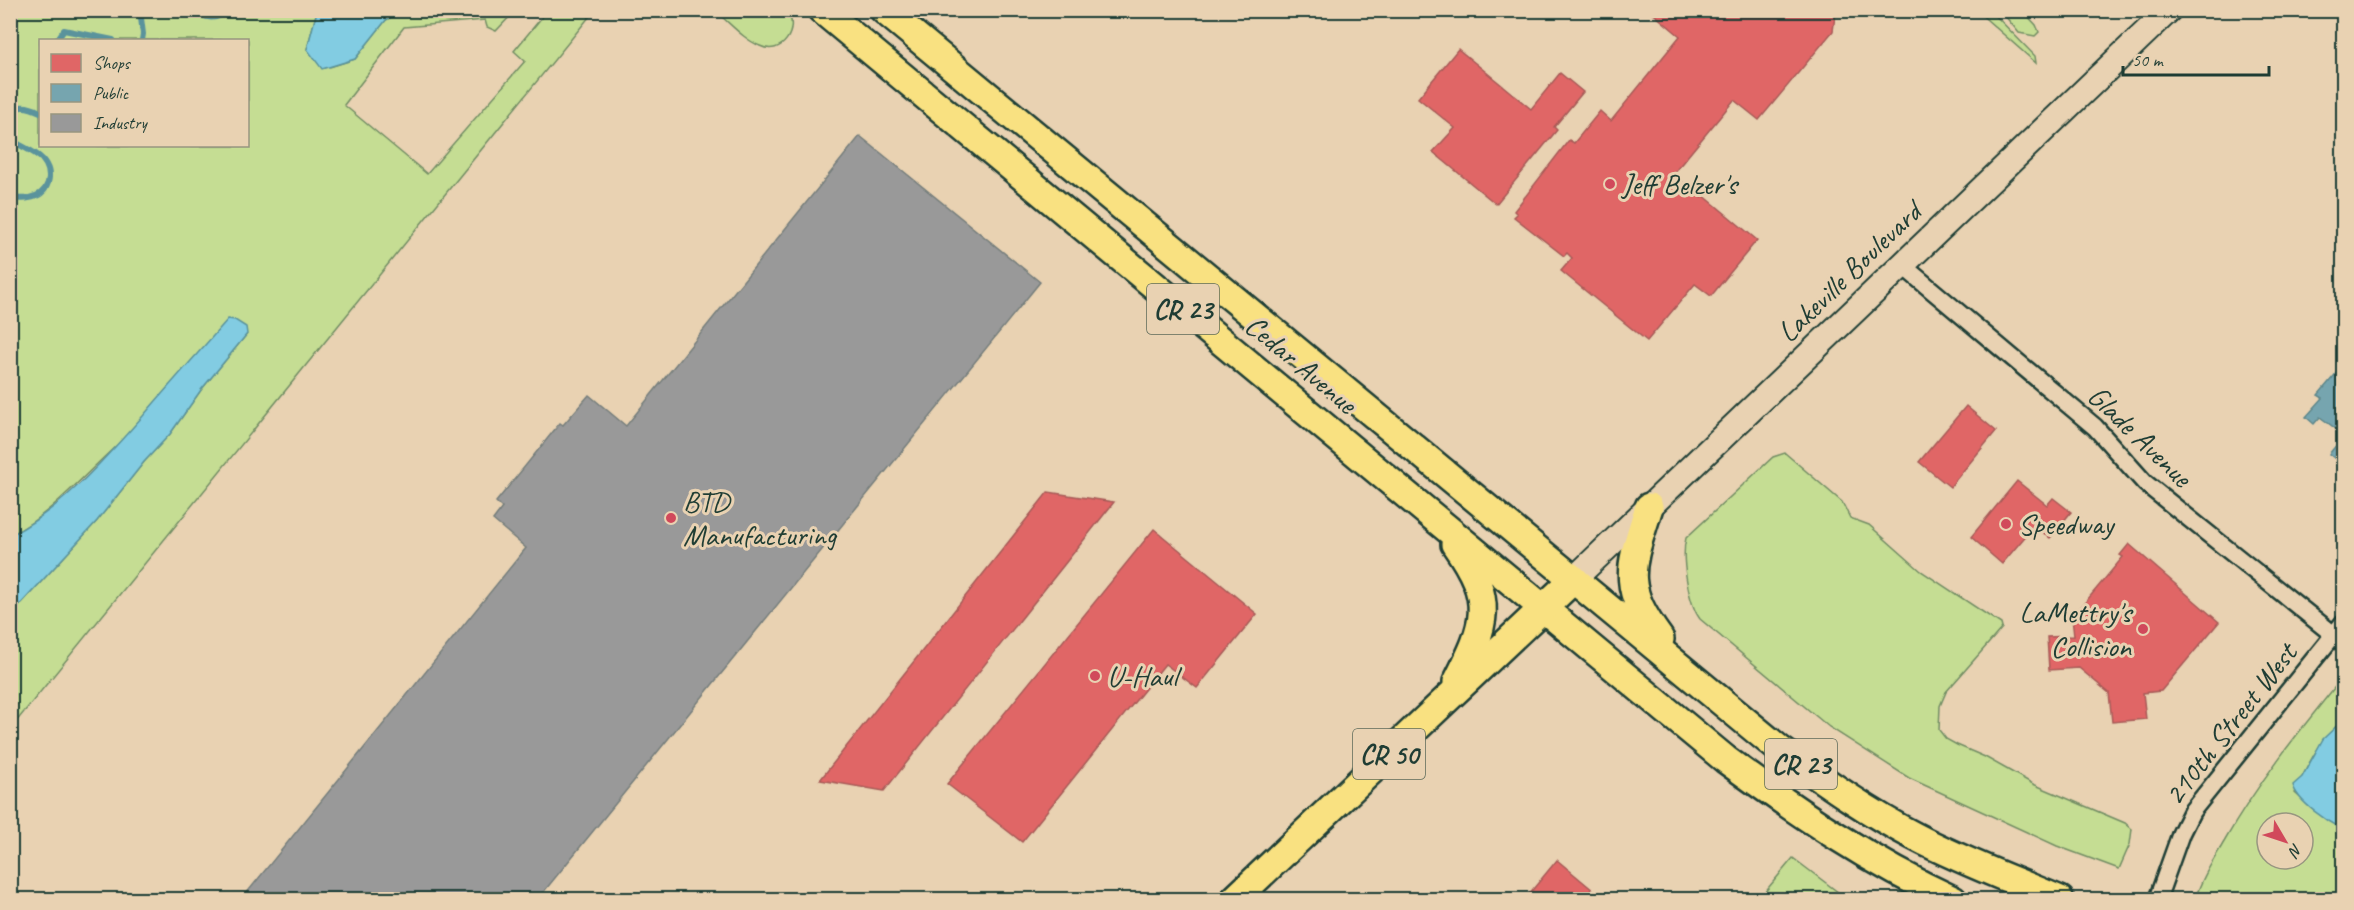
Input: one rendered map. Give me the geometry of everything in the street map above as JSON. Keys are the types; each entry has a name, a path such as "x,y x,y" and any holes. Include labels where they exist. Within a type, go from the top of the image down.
{"main road":[{"name":"Cedar Avenue","path":"822,10 1544,608"},
{"name":"Cedar Avenue","path":"884,10 1574,579"},
{"path":"1649,507 1634,555 1631,580 1642,614 1682,669"},
{"path":"1438,521 1472,569 1484,610 1481,632 1450,698"},
{"name":"CR 50","path":"1234,900 1574,579"},
{"name":"CR 23","path":"1574,579 1779,749 1855,801 1941,849 2060,900"},
{"name":"CR 23","path":"1544,608 1725,759 1797,812 1865,855 1953,900"}],"street":[{"name":"Lakeville Boulevard","path":"1574,579 2169,10"},
{"name":"Glade Avenue","path":"1902,266 2096,427 2145,483 2340,633"},
{"name":"210th Street West","path":"2157,900 2181,833 2192,811 2340,633"}],"green space":[{"path":"10,11 317,11 307,49 330,67 355,59 386,20 401,11 515,11 496,31 487,27 485,20 404,27 344,105 427,174 525,61 514,51 547,11 594,11 11,728 11,618 18,607 97,521 144,462 170,434 201,390 247,334 115,447 53,506 11,535"},
{"path":"715,11 787,11 790,18 790,33 782,45 775,48 760,46 736,30"},
{"path":"1977,11 1991,11 2035,56 2036,63"},
{"path":"2001,11 2023,11 2036,25 2039,32 2035,36 2019,33"},
{"path":"1785,453 1842,502 1850,518 1869,525 1921,571 2001,624 2002,628 1946,692 1940,706 1939,730 1946,739 1985,757 2033,784 2125,823 2132,829 2130,844 2119,869 2057,846 1909,778 1829,727 1700,619 1692,602 1687,580 1684,556 1686,538 1773,457"},
{"path":"2343,677 2343,720 2327,736 2315,754 2295,793 2314,810 2343,830 2343,899 2195,900 2208,870 2237,820 2280,757"},
{"path":"1793,858 1847,899 1759,899"}],"water":[{"path":"317,10 401,11 386,20 355,59 322,69 307,49"},
{"path":"228,319 235,320 246,327 247,334 201,390 170,434 144,462 97,521 18,607 11,618 11,535 48,511 82,482"},
{"path":"2343,720 2343,830 2307,805 2293,785 2302,777 2323,739"}],"building: Shops":[{"name":"Jeff Belzer's","path":"1649,10 1814,10 1835,16 1833,31 1759,120 1734,100 1673,174 1701,197 1703,195 1757,240 1711,296 1695,284 1647,341 1561,271 1572,258 1567,253 1564,256 1514,217 1517,214 1514,211 1569,140 1574,143 1600,111 1611,121 1680,36"},
{"name":"Jeff Belzer's","path":"1458,49 1531,109 1560,73 1583,92 1554,127 1557,130 1496,204 1433,152 1455,128 1418,98"},
{"path":"1966,406 1996,431 1950,487 1919,462"},
{"path":"2017,481 2047,505 2053,498 2071,512 2050,538 2034,526 2002,564 1971,537"},
{"path":"1048,492 1114,502 884,791 820,780"},
{"name":"U-Haul","path":"1154,529 1257,614 1197,688 1165,664 1022,842 947,784"},
{"name":"LaMettry's Collision","path":"2129,544 2219,622 2161,691 2143,693 2146,719 2112,722 2109,693 2079,668 2049,670 2047,637 2074,636 2072,618 2123,557 2120,555"},
{"path":"1557,860 1600,896 1604,900 1524,900"}],"building: Public":[{"path":"2344,364 2344,435 2320,417 2314,424 2306,417 2323,398 2318,395"},
{"path":"2344,436 2344,466 2329,454"}],"building: Industry":[{"name":"BTD Manufacturing","path":"860,136 1040,282 537,900 241,900 526,548 493,520 502,508 496,502 560,423 563,425 589,395 626,426"}],"waterway":[{"path":"140,10 142,39"},
{"path":"195,10 211,18 227,10"},
{"path":"58,39 64,30 108,39"},
{"path":"10,111 25,107 39,112"},
{"path":"10,139 42,159 49,177 45,188 36,196 25,199 10,198"}],"place":[{"name":"Jeff Belzer's","path":"1610,184"},
{"name":"BTD Manufacturing","path":"671,518"},
{"name":"Speedway","path":"2006,524"},
{"name":"LaMettry's Collision","path":"2143,629"},
{"name":"U-Haul","path":"1095,676"}]}
